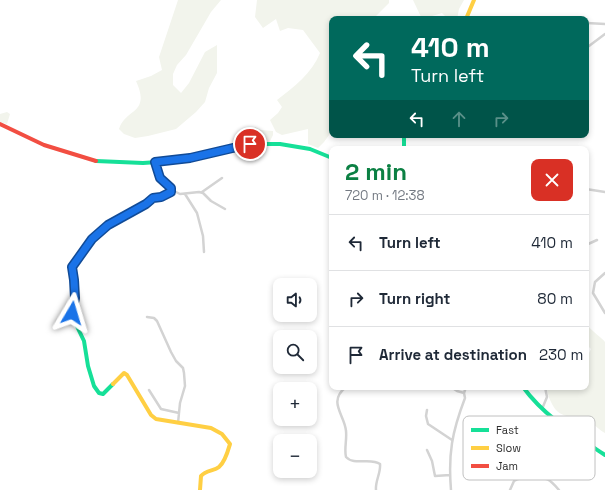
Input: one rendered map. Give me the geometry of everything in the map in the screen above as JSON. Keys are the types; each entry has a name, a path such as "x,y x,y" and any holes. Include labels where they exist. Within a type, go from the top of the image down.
{"street":[{"path":"467,16 474,0"},
{"path":"589,23 605,24"},
{"path":"589,46 605,34"},
{"path":"0,124 44,145 89,160 155,162 190,158 236,147 260,144 280,144 310,149 329,157"},
{"path":"155,162 160,178 172,190 177,193 185,194 202,193 225,209"},
{"path":"202,193 222,178"},
{"path":"589,189 605,192"},
{"path":"172,190 170,194 151,199 146,204 108,225 92,239 72,267 75,298 72,316 84,341 88,366 94,386 99,393 103,394 107,392 121,374 124,373 127,375 154,418 178,424 211,428 224,436 230,444 228,452 221,465 205,471 202,474 200,490"},
{"path":"185,194 197,213 204,252"},
{"path":"589,244 596,240"},
{"path":"605,273 596,282 593,288 593,293 605,313"},
{"path":"147,317 154,318 157,321 171,352 176,361 183,368 185,386 180,402 178,424"},
{"path":"149,390 161,409 179,413"},
{"path":"343,390 340,393 337,402 346,430 346,457 351,460 375,461 380,464 380,470 375,483 376,490"},
{"path":"456,390 464,393"},
{"path":"451,490 450,476 452,440 465,398 465,390"},
{"path":"525,390 533,402 552,416"},
{"path":"542,409 548,397 546,390"},
{"path":"427,410 426,416 428,424 452,440"},
{"path":"595,447 605,454"},
{"path":"427,450 432,461 435,476 450,476"},
{"path":"510,490 515,480"},
{"path":"548,480 559,490"}],"shaded area":[{"path":"178,0 221,0 211,12 186,55 177,65 173,74 173,85 181,93 189,83 205,52 217,45 217,73 209,88 205,102 176,129 135,138 124,134 119,129 122,122 136,110 139,105 141,99 136,81 151,76 162,70 159,57"},
{"path":"257,0 389,0 389,3 376,16 329,16 329,135 318,148 308,144 308,129 282,135 276,132 270,120 282,107 277,100 296,85 307,73 317,60 320,53 303,30 288,28 280,31 276,19 263,28 255,17"},
{"path":"413,0 464,0 459,9 458,16 445,16 442,13 432,16 421,16"},
{"path":"7,112 10,114 7,124 0,122 0,114"},
{"path":"255,127 261,130 273,131 273,135 269,143 251,143 247,135"},
{"path":"589,327 605,342 605,433 595,426 595,416 566,416 558,412 554,408 547,390 589,390 589,353 591,349 589,347"}],"traffic: fast":[{"path":"404,138 404,146"},
{"path":"96,161 143,163 172,161 219,152 236,147 260,144 280,144 310,149 329,157"},
{"path":"113,384 103,394 99,393 94,386 88,366 84,341 72,316 75,298 72,267 92,239 108,225 146,204 151,199 161,197 171,192 171,188 160,178 155,162"},
{"path":"525,390 550,416"},
{"path":"595,448 605,455"}],"traffic: slow":[{"path":"467,16 474,0"},
{"path":"113,384 124,373 127,375 151,415 156,419 211,428 222,434 230,444 226,456 219,467 201,476 200,490"}],"traffic: jam":[{"path":"0,124 44,145 96,161"}],"route":[{"path":"72,313 75,298 72,267 92,239 108,225 146,204 151,199 170,194 172,190 160,178 155,162 190,158 250,144"}]}
